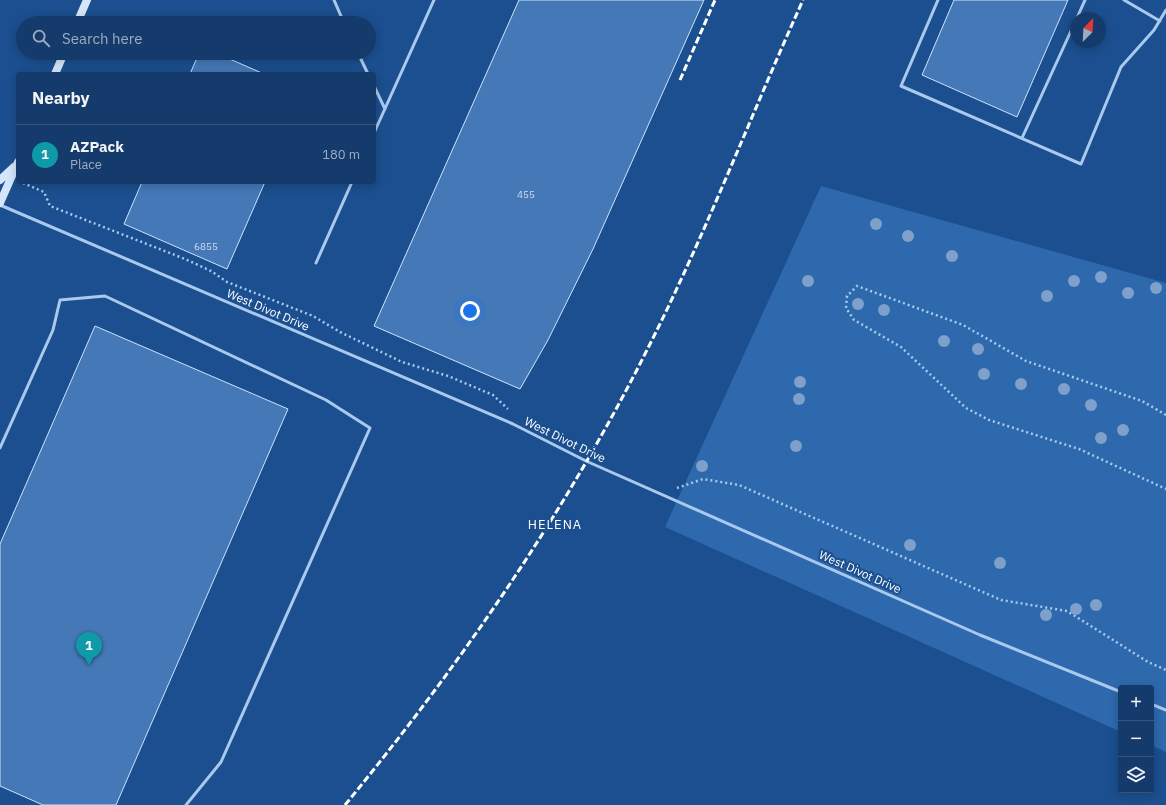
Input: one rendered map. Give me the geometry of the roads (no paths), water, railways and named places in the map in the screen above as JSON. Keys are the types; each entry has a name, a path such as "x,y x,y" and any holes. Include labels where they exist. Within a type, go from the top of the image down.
{"main road":[{"path":"80,16 87,0"},
{"path":"56,72 61,60"},
{"path":"0,180 16,165"},
{"path":"0,204 16,168"}],"lane":[{"path":"334,0 341,16"},
{"path":"376,129 434,0"},
{"path":"938,0 901,86 1081,164 1120,67 1154,30 1166,10"},
{"path":"1079,12 1085,0"},
{"path":"1124,0 1160,21"},
{"path":"1022,138 1070,32"},
{"path":"361,60 367,72"},
{"path":"376,90 385,109"},
{"path":"316,263 351,184"},
{"name":"West Divot Drive","path":"0,204 513,424 586,461 980,635 1118,691"},
{"path":"0,448 53,330 60,300 105,296 326,400 370,428 221,762 186,805"},
{"path":"1154,705 1166,710"}],"railway":[{"path":"680,80 715,0"},
{"path":"345,805 388,752 471,641 510,584 583,467 617,407 670,303 803,0"}],"place":[{"name":"AZPack","path":"89,665"}],"district":[{"name":"HELENA","path":"555,524"}]}
